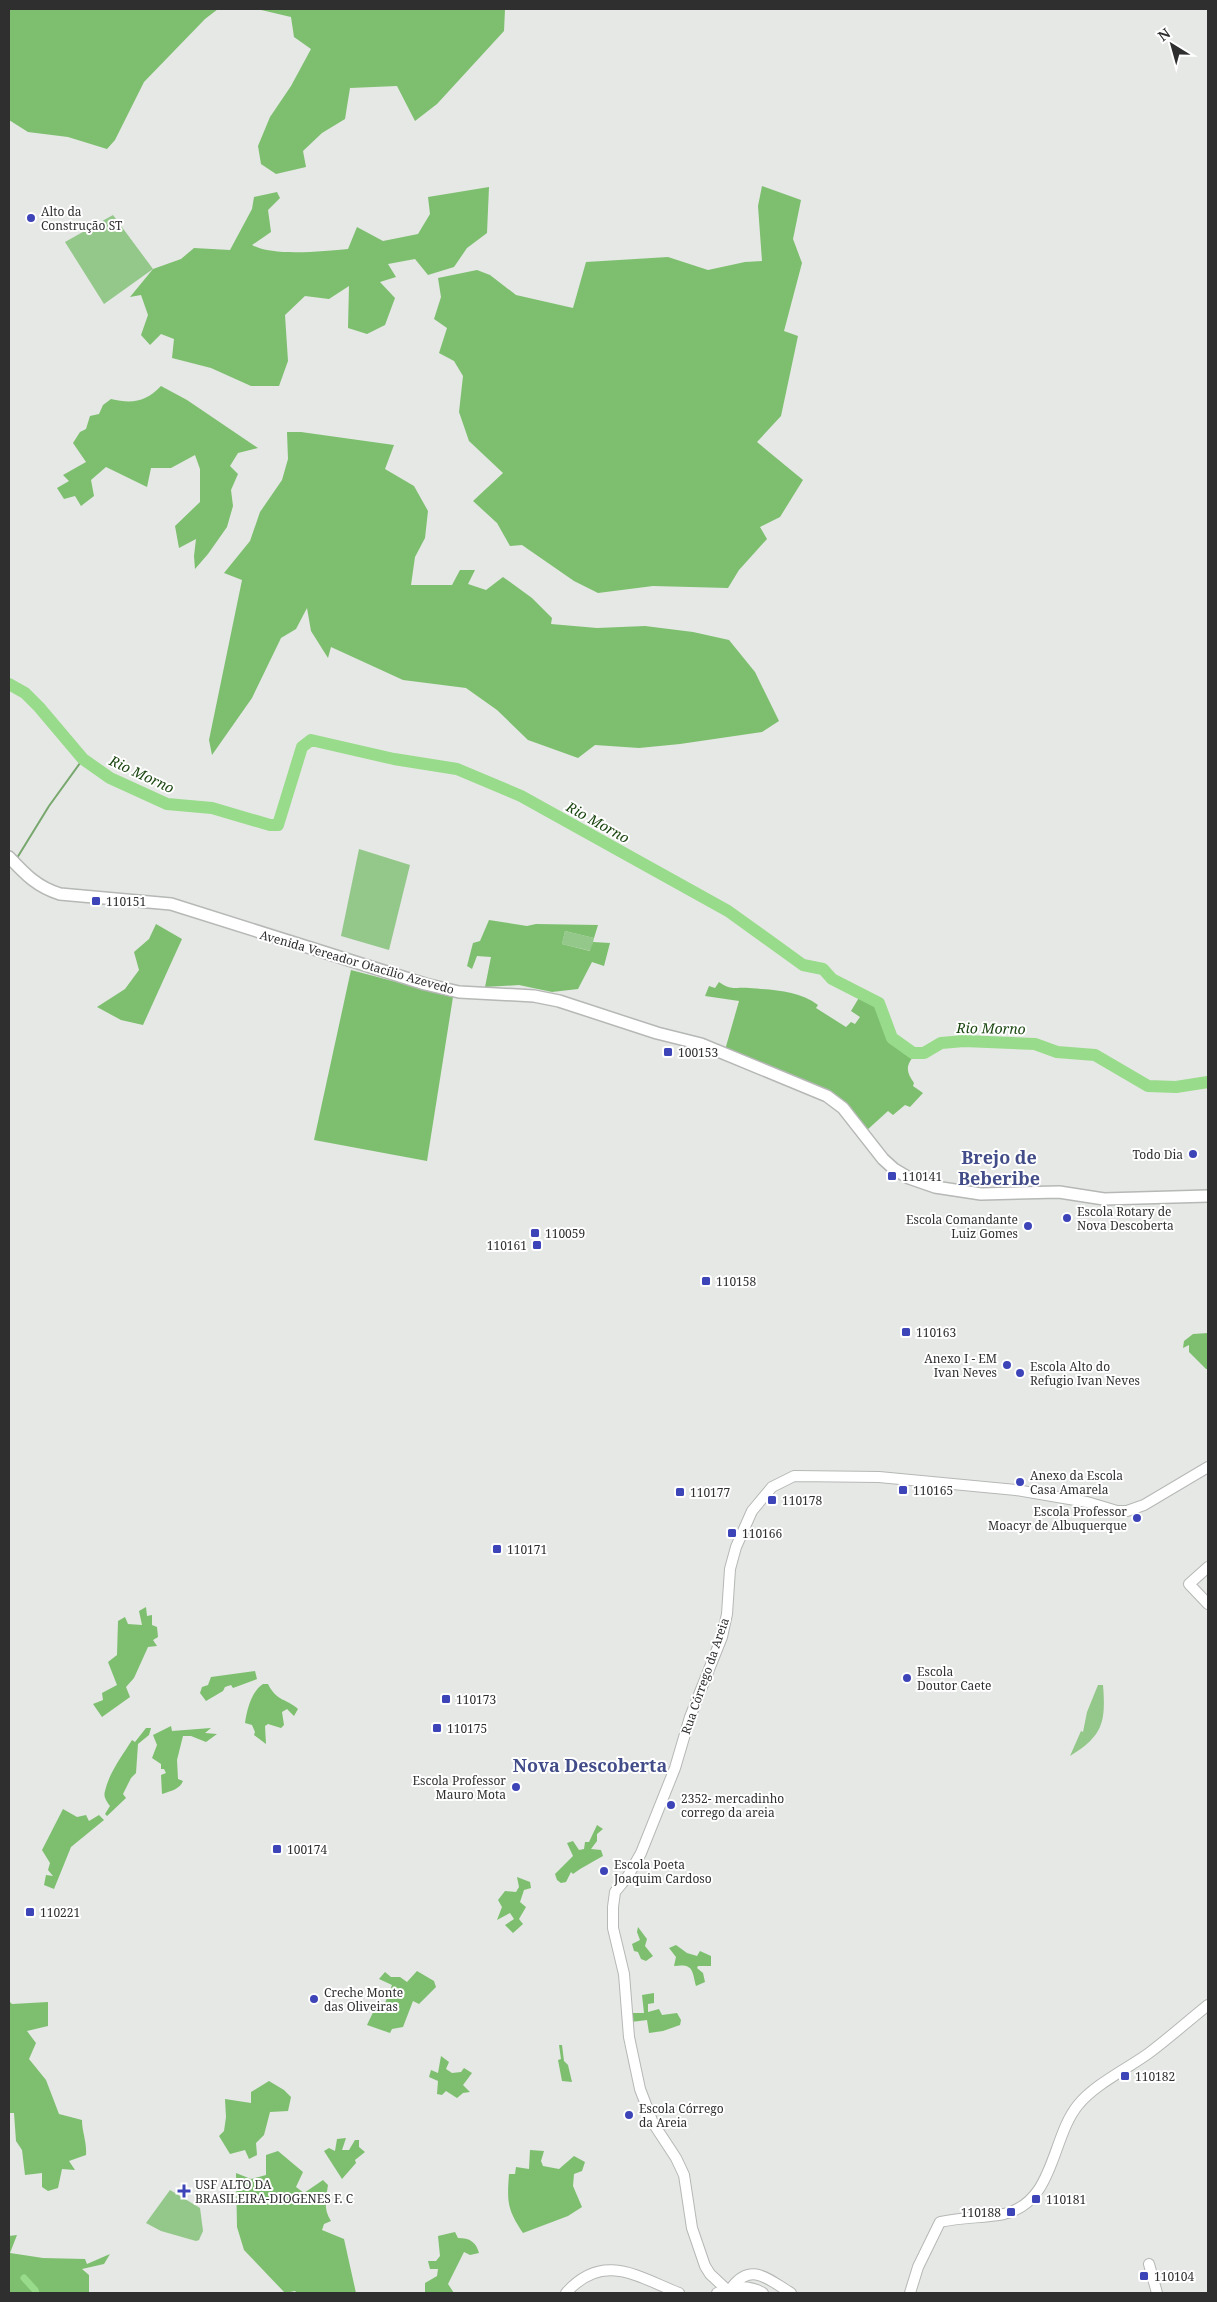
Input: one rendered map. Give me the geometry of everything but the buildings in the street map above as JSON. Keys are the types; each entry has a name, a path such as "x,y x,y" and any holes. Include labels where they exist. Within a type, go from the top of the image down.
{"main road":[{"name":"Avenida Vereador Otacílio Azevedo","path":"9,858 28,878 46,890 60,894 171,904 425,984 459,992 534,996 559,1001 650,1031 701,1044 827,1096 843,1108 883,1159 894,1170 909,1178 935,1187 981,1194 1059,1192 1104,1199 1208,1196"}],"street":[{"name":"Rua Córrego da Areia","path":"725,2290 705,2266 692,2228 684,2175 676,2158 653,2123 640,2089 629,2037 624,1974 614,1935 613,1907 616,1892 641,1853 676,1768 690,1717 722,1637 727,1614 730,1569 736,1547 752,1511 774,1485 794,1476 879,1478 1016,1490 1087,1502 1112,1510 1127,1511 1152,1501 1208,1467"},
{"path":"1208,1567 1189,1584 1208,1604"},
{"path":"910,2293 918,2267 940,2222 1003,2214 1019,2208 1027,2202 1051,2170 1064,2130 1080,2103 1150,2052 1208,2005"},
{"path":"1148,2264 1156,2293"},
{"path":"566,2293 590,2276 604,2271 618,2270 639,2275 679,2293"},
{"path":"725,2290 745,2275 755,2274 791,2293"},
{"path":"725,2290 753,2289 763,2293"}],"green space":[{"path":"9,9 218,9 205,19 144,82 115,140 107,149 68,137 28,132 9,120"},
{"path":"257,9 505,9 504,31 437,104 415,121 397,86 350,88 345,119 322,133 303,151 306,167 276,174 261,164 258,146 270,117 291,86 311,49 294,37 291,17"},
{"path":"762,186 801,200 793,239 802,263 784,331 798,336 781,416 757,442 803,480 780,517 760,527 767,539 739,570 728,588 653,586 598,593 574,581 522,545 510,546 497,523 473,501 503,473 469,441 459,412 463,376 454,361 439,353 447,328 434,319 441,297 438,278 477,270 490,275 516,295 573,308 586,262 668,257 708,270 745,262 762,261 758,206"},
{"path":"489,187 487,233 467,248 454,267 428,275 415,259 388,264 396,277 380,282 395,298 385,325 367,334 348,328 349,286 329,299 305,296 285,315 288,361 279,386 251,386 211,368 172,358 174,339 161,334 150,345 141,335 148,315 141,295 130,297 153,269 181,259 194,248 230,250 252,209 254,197 277,192 280,198 268,210 271,232 252,245 272,251 313,252 348,249 357,227 383,241 418,234 430,214 428,197"},
{"path":"113,215 153,269 104,304 65,242"},
{"path":"161,386 187,400 258,448 238,453 230,466 238,474 231,490 233,506 227,527 195,569 196,539 179,548 175,526 200,502 200,469 195,455 171,468 151,468 147,487 106,467 91,480 94,496 81,506 75,496 64,499 57,488 69,481 63,475 86,462 73,443 80,432 86,429 90,416 99,414 103,405 111,399 138,400 150,395"},
{"path":"287,432 301,432 394,445 385,469 414,486 428,511 425,538 415,557 411,585 452,585 460,570 475,570 468,584 486,590 503,577 532,598 552,618 551,624 597,628 645,626 693,632 729,640 755,672 779,721 762,732 680,744 639,748 595,745 578,758 528,740 497,710 466,688 403,680 331,647 328,658 311,631 307,608 296,629 281,638 252,698 212,755 209,740 242,580 224,573 250,541 260,512 282,480 288,459"},
{"path":"359,849 410,865 389,950 341,936"},
{"path":"489,920 527,926 536,924 598,925 594,938 565,931 562,944 590,951 593,942 610,943 604,966 592,962 578,989 552,992 519,985 485,987 491,957 477,956 472,969 467,966 473,943 480,941"},
{"path":"156,924 182,939 143,1025 121,1020 97,1007 125,989 139,970 134,952 149,939"},
{"path":"565,931 594,938 591,951 562,944"},
{"path":"351,970 453,997 427,1161 314,1140"},
{"path":"719,982 731,988 776,990 802,996 818,1005 816,1008 846,1027 851,1022 855,1024 860,1017 851,1011 860,996 878,1006 889,1038 913,1057 908,1067 908,1073 914,1083 913,1086 923,1093 910,1107 905,1105 893,1115 888,1111 866,1131 843,1100 826,1090 725,1050 739,1001 705,996 709,986 715,988"},
{"path":"1208,1333 1208,1369 1206,1369 1189,1352 1189,1345 1183,1348 1184,1341 1193,1334"},
{"path":"146,1607 147,1616 152,1615 152,1625 157,1627 158,1637 153,1640 157,1646 148,1647 134,1678 126,1687 130,1697 102,1717 93,1704 103,1700 102,1693 117,1685 108,1662 117,1655 118,1621 125,1617 128,1624 142,1625 139,1611"},
{"path":"255,1671 257,1679 233,1688 231,1685 225,1687 223,1691 206,1701 200,1693 202,1687 208,1685 211,1677"},
{"path":"263,1684 268,1684 278,1697 298,1709 294,1716 287,1709 282,1712 284,1725 281,1728 268,1724 265,1726 266,1744 254,1735 255,1732 252,1725 245,1723 248,1707 253,1696"},
{"path":"1098,1685 1103,1685 1104,1698 1103,1718 1100,1727 1090,1742 1070,1756 1081,1731 1083,1732 1087,1712"},
{"path":"171,1726 172,1731 211,1728 205,1733 217,1734 206,1742 191,1736 183,1736 177,1760 178,1779 183,1781 182,1784 172,1791 162,1794 161,1775 166,1773 164,1769 161,1769 161,1764 152,1758 157,1745 153,1735"},
{"path":"146,1728 151,1728 149,1735 138,1744 136,1773 131,1778 123,1794 126,1798 107,1816 105,1814 110,1806 105,1795 107,1784 116,1765 132,1740 135,1742"},
{"path":"63,1809 77,1817 86,1815 89,1821 99,1815 104,1820 71,1847 54,1889 44,1885 46,1875 53,1876 48,1870 50,1863 42,1850"},
{"path":"597,1825 603,1829 597,1834 597,1841 591,1849 601,1850 603,1856 573,1874 571,1872 566,1882 561,1883 557,1880 555,1874 573,1856 567,1843 573,1841 579,1850 584,1849 585,1842 589,1842"},
{"path":"517,1877 530,1882 531,1888 524,1890 520,1902 526,1907 519,1919 523,1924 513,1933 505,1925 514,1919 510,1913 497,1920 502,1907 498,1900 505,1891 516,1892 519,1887"},
{"path":"638,1927 647,1939 645,1946 653,1956 646,1961 641,1959 638,1952 634,1951 632,1944 640,1940 637,1932"},
{"path":"676,1945 687,1953 697,1956 700,1951 711,1956 711,1966 698,1966 697,1968 703,1973 705,1982 696,1986 693,1972 689,1967 674,1966 676,1957 669,1948"},
{"path":"417,1971 434,1981 436,1987 419,2004 413,2001 403,2027 392,2029 390,2033 367,2025 376,2006 384,2006 392,1985 379,1979 385,1972 391,1977 400,1977 407,1982"},
{"path":"654,1993 654,2003 648,2004 648,2012 659,2009 662,2015 677,2013 681,2020 680,2025 663,2031 649,2033 647,2020 631,2022 630,2013 644,2013 642,1995"},
{"path":"9,2001 12,2004 48,2002 48,2026 27,2031 36,2043 29,2059 46,2080 59,2114 82,2120 86,2155 69,2161 75,2170 62,2169 58,2188 48,2191 42,2187 42,2173 25,2175 22,2150 16,2141 14,2113 9,2113"},
{"path":"559,2045 562,2045 564,2061 568,2065 572,2082 562,2081 558,2060 561,2059"},
{"path":"441,2056 449,2062 446,2069 452,2073 461,2072 464,2068 472,2073 463,2085 470,2092 463,2093 457,2098 446,2091 442,2095 437,2094 438,2081 429,2077 431,2070 438,2073"},
{"path":"269,2081 284,2090 291,2097 288,2111 270,2112 264,2135 256,2143 257,2155 249,2159 245,2150 230,2154 219,2136 224,2131 226,2117 225,2099 251,2103 251,2092"},
{"path":"346,2138 342,2150 349,2150 355,2140 359,2140 359,2147 365,2152 355,2160 356,2163 342,2179 324,2151 329,2148 335,2151 337,2139"},
{"path":"530,2150 544,2151 541,2161 543,2166 559,2169 574,2156 585,2162 582,2171 574,2174 573,2186 582,2207 568,2216 523,2233 509,2205 509,2174 515,2174 516,2167 529,2169"},
{"path":"278,2151 303,2172 296,2187 304,2193 323,2180 328,2185 326,2208 331,2221 324,2224 322,2230 344,2239 356,2293 297,2293 295,2291 285,2293 244,2250 237,2227 236,2173 251,2179 266,2175 266,2155"},
{"path":"170,2190 200,2208 203,2231 199,2240 196,2241 161,2231 146,2223"},
{"path":"455,2232 458,2238 472,2241 479,2253 470,2255 464,2252 448,2284 454,2293 424,2293 425,2283 437,2276 438,2269 430,2269 428,2261 436,2261 440,2256 438,2236"},
{"path":"17,2235 10,2253 43,2258 85,2259 87,2264 110,2254 104,2264 82,2269 89,2275 89,2293 9,2293 9,2236"}],"waterway":[{"name":"Rio Morno","path":"9,684 25,693 39,707 83,759 110,778 167,804 212,808 270,825 278,825 302,747 311,740 394,759 457,769 521,796 728,911 803,965 823,969 832,979 879,1003 892,1038 913,1053 924,1053 941,1043 964,1041 1035,1044 1057,1052 1095,1055 1148,1086 1176,1087 1208,1082"},
{"path":"17,858 49,806 83,759"},
{"path":"24,2278 36,2293"}],"place":[{"name":"Alto da Construção ST","path":"31,218"},
{"name":"110151","path":"96,901"},
{"name":"100153","path":"668,1052"},
{"name":"Todo Dia","path":"1193,1154"},
{"name":"110141","path":"892,1176"},
{"name":"Escola Rotary de Nova Descoberta","path":"1067,1218"},
{"name":"Escola Comandante Luiz Gomes","path":"1028,1226"},
{"name":"110059","path":"535,1233"},
{"name":"110161","path":"537,1245"},
{"name":"110158","path":"706,1281"},
{"name":"110163","path":"906,1332"},
{"name":"Anexo I - EM Ivan Neves","path":"1007,1365"},
{"name":"Escola Alto do Refugio Ivan Neves","path":"1020,1373"},
{"name":"Anexo da Escola Casa Amarela","path":"1020,1482"},
{"name":"110165","path":"903,1490"},
{"name":"110177","path":"680,1492"},
{"name":"110178","path":"772,1500"},
{"name":"Escola Professor Moacyr de Albuquerque","path":"1137,1518"},
{"name":"110166","path":"732,1533"},
{"name":"110171","path":"497,1549"},
{"name":"Escola Doutor Caete","path":"907,1678"},
{"name":"110173","path":"446,1699"},
{"name":"110175","path":"437,1728"},
{"name":"Escola Professor Mauro Mota","path":"516,1787"},
{"name":"2352- mercadinho corrego da areia","path":"671,1805"},
{"name":"100174","path":"277,1849"},
{"name":"Escola Poeta Joaquim Cardoso","path":"604,1871"},
{"name":"110221","path":"30,1912"},
{"name":"Creche Monte das Oliveiras","path":"314,1999"},
{"name":"110182","path":"1125,2076"},
{"name":"Escola Córrego da Areia","path":"629,2115"},
{"name":"USF ALTO DA BRASILEIRA-DIOGENES F. C","path":"184,2191"},
{"name":"110181","path":"1036,2199"},
{"name":"110188","path":"1011,2212"},
{"name":"110104","path":"1144,2276"}],"district":[{"name":"Brejo de Beberibe","path":"999,1167"},
{"name":"Nova Descoberta","path":"590,1765"}]}
